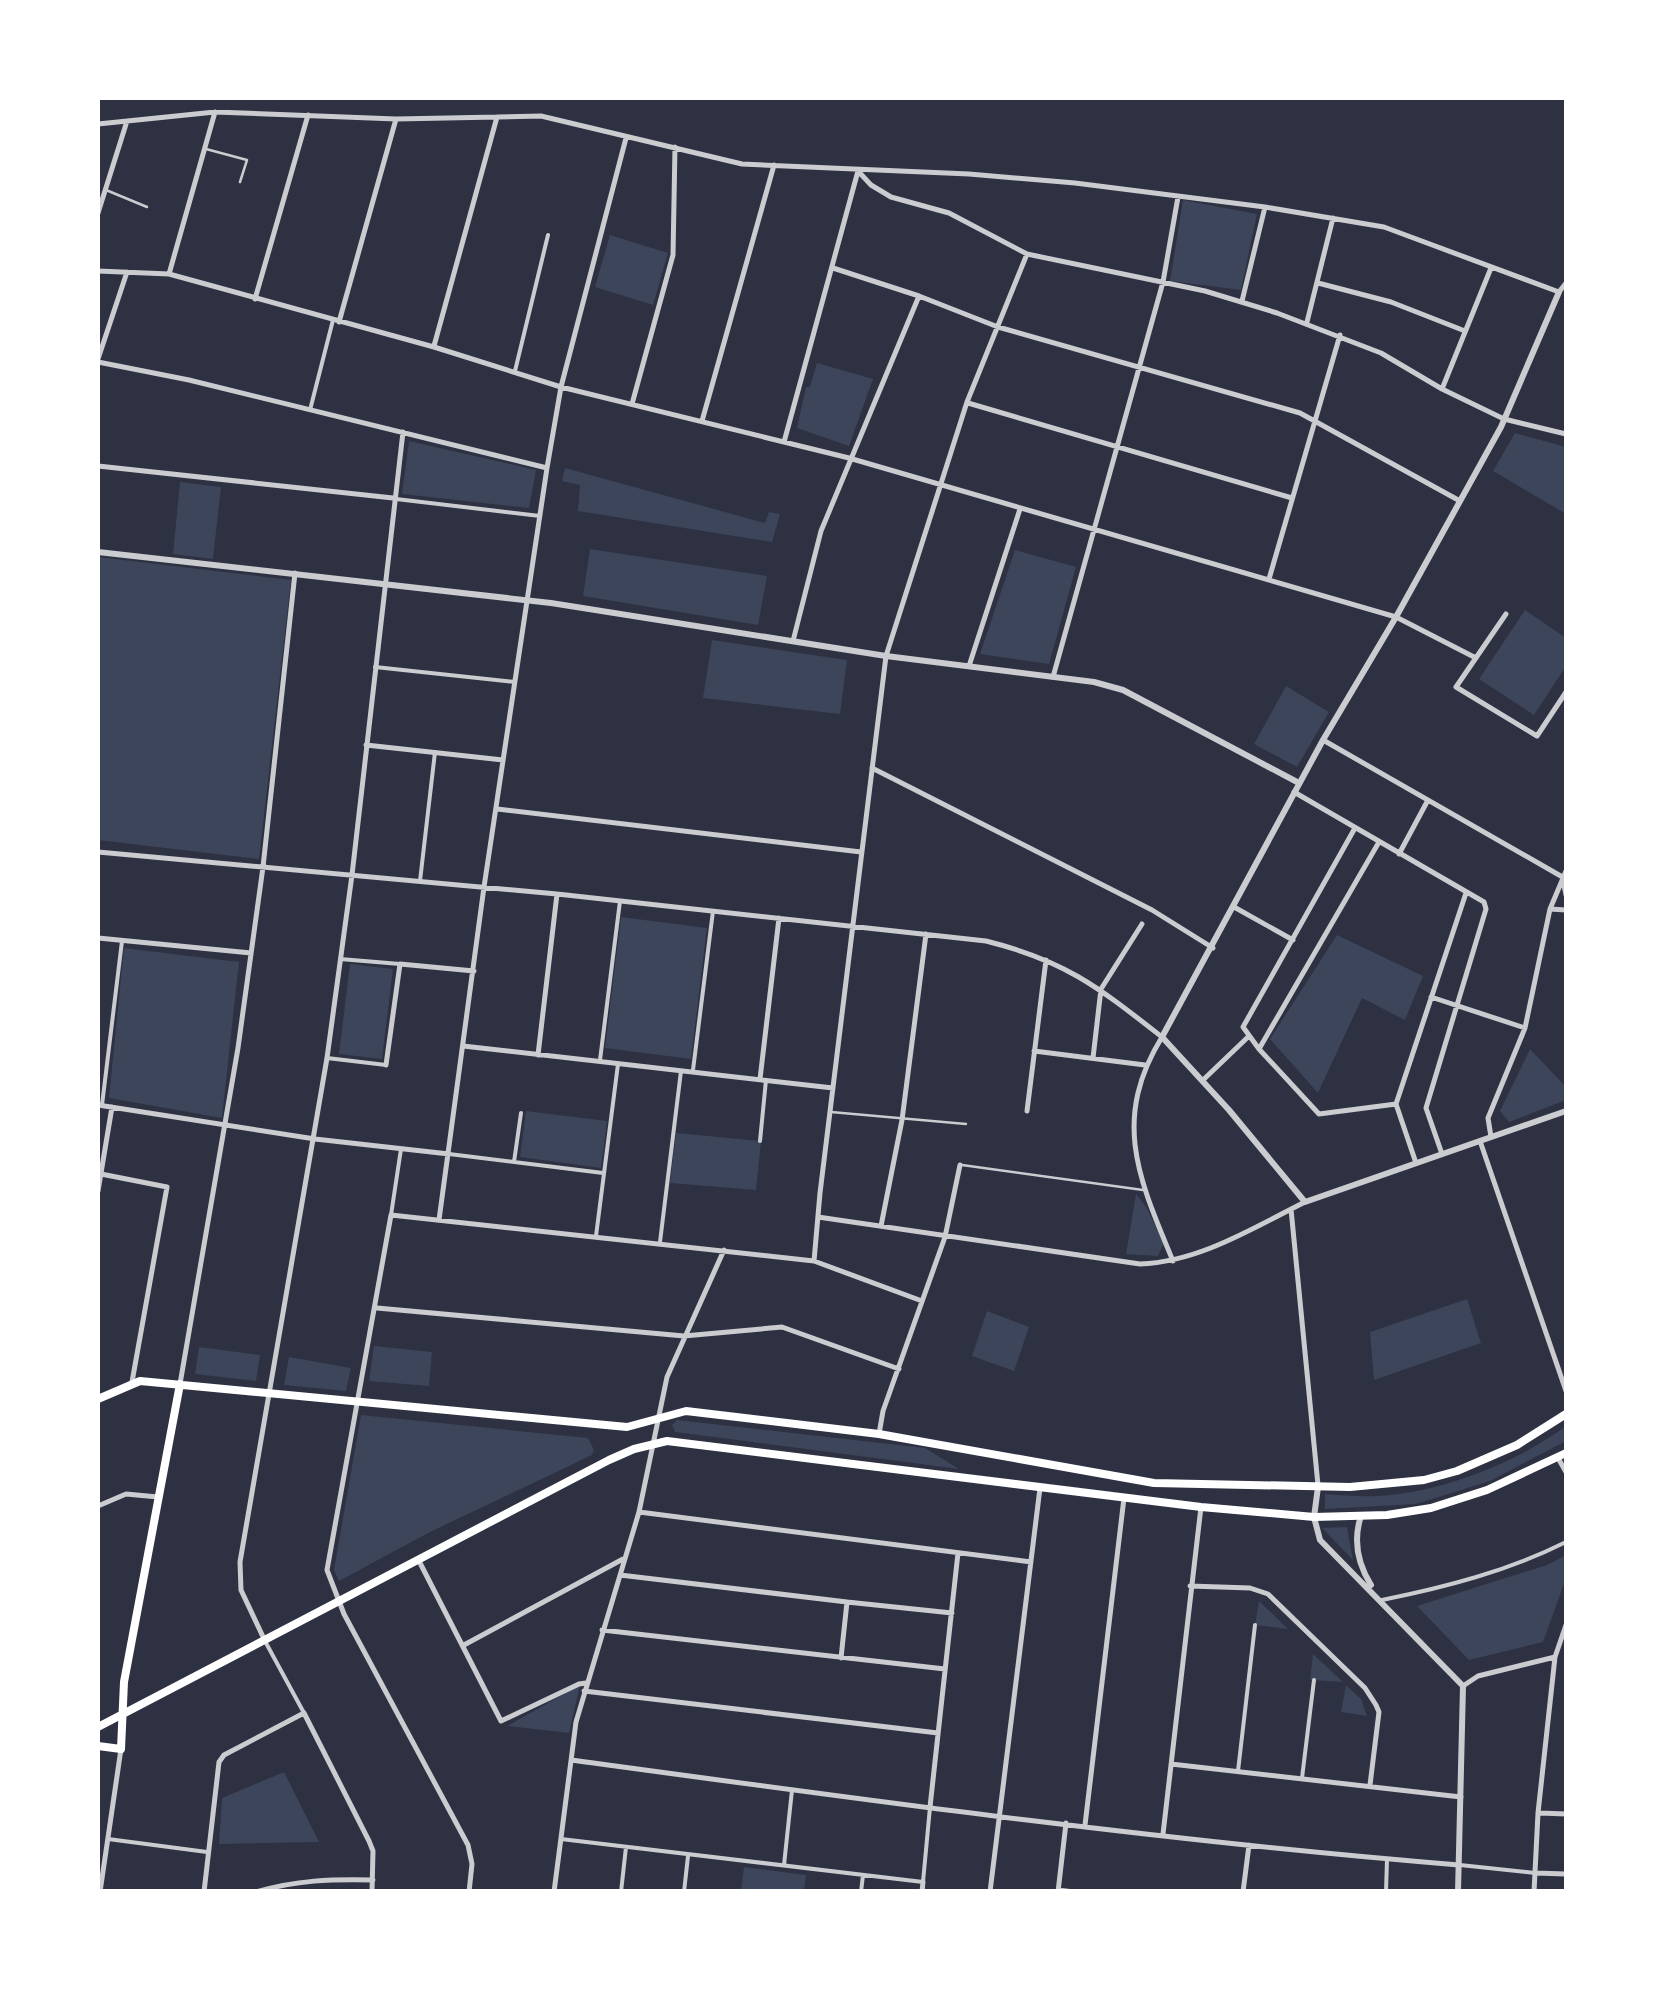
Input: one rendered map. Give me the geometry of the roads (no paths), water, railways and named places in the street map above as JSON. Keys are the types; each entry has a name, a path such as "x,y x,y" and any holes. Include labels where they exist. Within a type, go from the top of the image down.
{"main road":[{"path":"98,1399 132,1382 628,1427 686,1411 879,1434 1129,1480 1318,1486 1383,1485 1441,1475 1510,1449 1566,1414"},
{"path":"98,1746 120,1750 124,1682 180,1384"},
{"path":"98,1726 609,1460 654,1443 667,1441 1124,1498 1314,1517 1431,1508 1487,1490 1562,1455"}],"street":[{"path":"169,274 215,112"},
{"path":"98,124 215,112 396,119 541,116 726,162 1075,182 1332,218 1384,227 1559,292"},
{"path":"255,299 308,116"},
{"path":"434,347 497,117"},
{"path":"310,410 396,119"},
{"path":"98,212 127,121"},
{"path":"439,1220 484,887 561,386 626,138"},
{"path":"632,404 673,256 675,147"},
{"path":"702,421 774,165"},
{"path":"858,171 891,197 949,212 1027,254 1242,302 1381,353 1504,419 1566,434"},
{"path":"784,442 858,171"},
{"path":"1053,677 1163,282 1178,196"},
{"path":"1242,302 1265,207"},
{"path":"1306,324 1332,218"},
{"path":"514,372 548,235"},
{"path":"814,1261 886,656 967,402 1027,254"},
{"path":"833,268 998,327 1300,413 1461,501"},
{"path":"1442,389 1491,268"},
{"path":"98,271 169,274 561,386 849,458 1396,617 1476,658"},
{"path":"127,272 98,361 547,468"},
{"path":"1173,1261 1144,1190 1132,1123 1145,1064 1213,948 1323,740 1461,501 1504,419 1566,283"},
{"path":"1318,284 1391,302 1465,331"},
{"path":"793,641 821,531 919,296"},
{"path":"1269,579 1340,335"},
{"path":"967,402 1292,498"},
{"path":"372,1892 370,1841 246,1606 240,1578 327,1058 402,432"},
{"path":"98,466 540,516"},
{"path":"969,666 1020,509"},
{"path":"98,552 528,601 886,656 1094,682 1123,690 1299,783"},
{"path":"180,1384 227,1126 262,866 295,573"},
{"path":"1506,614 1456,687 1536,736 1566,692"},
{"path":"374,667 515,682"},
{"path":"1556,708 1566,714"},
{"path":"1323,740 1565,876"},
{"path":"365,745 503,760"},
{"path":"420,881 435,752"},
{"path":"872,768 1152,910 1213,948"},
{"path":"1294,792 1484,902 1486,909 1426,1108 1442,1154"},
{"path":"1399,854 1428,800"},
{"path":"496,809 862,852"},
{"path":"1354,828 1244,1022 1248,1037 1319,1114 1396,1104"},
{"path":"1259,1049 1378,842"},
{"path":"98,852 557,894 986,940 1047,959 1100,989 1162,1037 1306,1202"},
{"path":"1565,876 1566,895"},
{"path":"1492,1137 1488,1118 1525,1028 1550,909 1565,876"},
{"path":"1416,1163 1396,1104 1466,893"},
{"path":"538,1055 557,894"},
{"path":"600,1062 620,901"},
{"path":"1234,907 1293,940"},
{"path":"1550,909 1566,910"},
{"path":"693,1072 713,911"},
{"path":"760,1141 779,918"},
{"path":"1093,1058 1100,989 1142,924"},
{"path":"881,1226 902,1120 926,934"},
{"path":"98,938 251,953"},
{"path":"122,941 100,1105 315,1139 604,1173"},
{"path":"340,959 474,970"},
{"path":"1027,1111 1047,959"},
{"path":"327,1058 386,1065 400,964"},
{"path":"1431,996 1525,1028"},
{"path":"1202,1081 1248,1037"},
{"path":"462,1046 833,1088"},
{"path":"1034,1051 1145,1064"},
{"path":"596,1236 618,1064"},
{"path":"660,1242 682,1071"},
{"path":"98,1191 112,1107"},
{"path":"514,1162 521,1112"},
{"path":"818,1217 1140,1264 1173,1261 1230,1240 1306,1202 1566,1112"},
{"path":"1480,1141 1566,1391"},
{"path":"401,1150 376,1308 326,1566 338,1603 468,1845 472,1864 469,1892"},
{"path":"879,1434 883,1411 945,1237 960,1165"},
{"path":"101,1174 167,1187 132,1382"},
{"path":"1291,1209 1318,1486 1314,1517 1320,1540 1463,1686 1458,1892"},
{"path":"391,1216 814,1261 922,1301"},
{"path":"554,1892 570,1760 584,1691 639,1512 667,1377 724,1250"},
{"path":"376,1308 684,1336 782,1327 899,1369"},
{"path":"1562,1455 1566,1472"},
{"path":"990,1892 1040,1488"},
{"path":"98,1506 126,1494 158,1497"},
{"path":"1085,1825 1124,1498"},
{"path":"1163,1834 1201,1507"},
{"path":"639,1512 1031,1562"},
{"path":"1361,1516 1356,1542 1362,1567 1379,1598"},
{"path":"1379,1598 1478,1577 1537,1557 1566,1542"},
{"path":"922,1892 958,1553"},
{"path":"464,1645 626,1558"},
{"path":"418,1559 503,1721 586,1683"},
{"path":"620,1575 952,1613"},
{"path":"1190,1586 1250,1588 1268,1594 1365,1688 1379,1712 1370,1785"},
{"path":"841,1658 847,1602"},
{"path":"1238,1771 1256,1625"},
{"path":"1534,1892 1538,1813 1555,1657 1566,1625"},
{"path":"602,1630 946,1669"},
{"path":"1463,1686 1478,1676 1555,1657"},
{"path":"1302,1778 1314,1680"},
{"path":"584,1691 938,1734"},
{"path":"204,1892 218,1762 224,1755 304,1713"},
{"path":"100,1892 120,1750"},
{"path":"570,1760 1249,1844 1566,1874"},
{"path":"1171,1764 1462,1798"},
{"path":"784,1866 792,1790"},
{"path":"1538,1813 1566,1814"},
{"path":"1066,1823 1058,1891 1074,1892"},
{"path":"98,1838 208,1852"},
{"path":"560,1839 924,1882"},
{"path":"1243,1892 1249,1844"},
{"path":"621,1892 626,1847"},
{"path":"684,1892 688,1854"},
{"path":"1386,1892 1387,1859"},
{"path":"860,1892 863,1874"},
{"path":"256,1892 326,1879 373,1880"}],"lane":[{"path":"204,149 247,160 240,182"},
{"path":"105,190 148,207"},
{"path":"830,1112 966,1124"},
{"path":"960,1165 1144,1190"}]}
